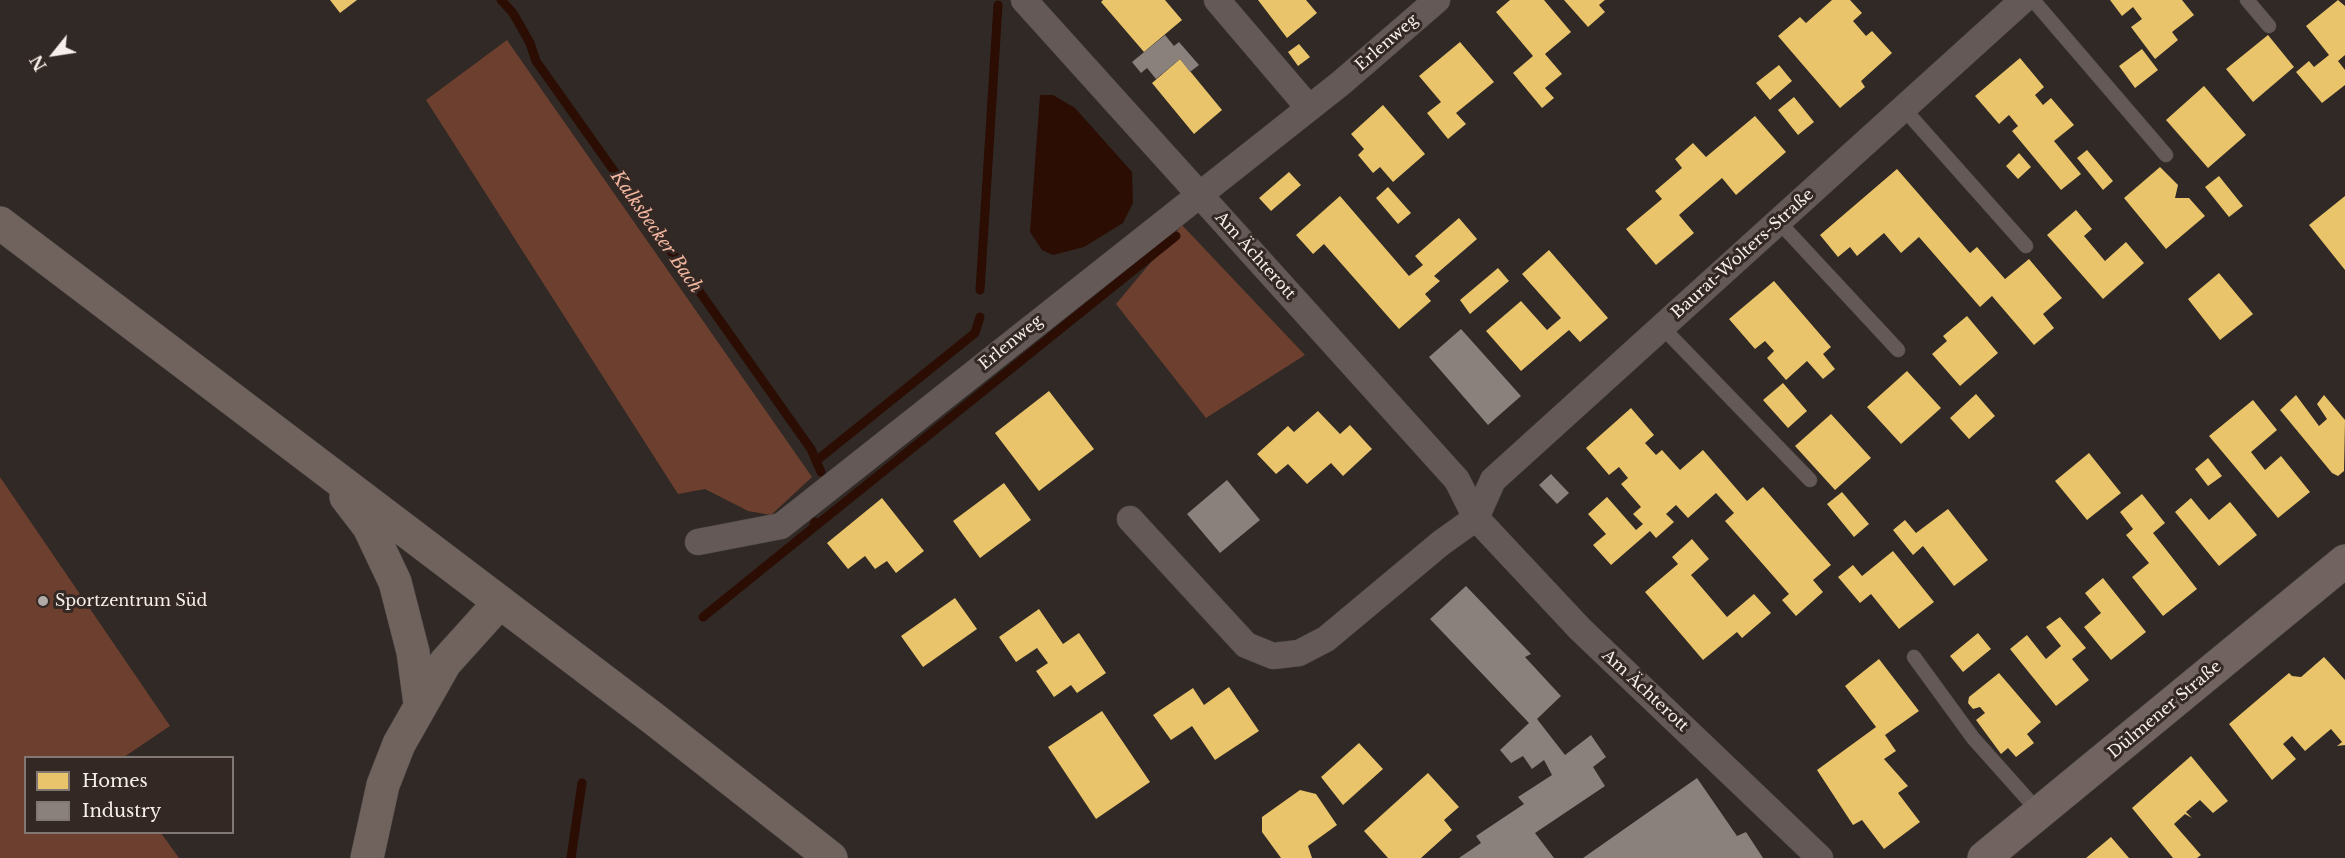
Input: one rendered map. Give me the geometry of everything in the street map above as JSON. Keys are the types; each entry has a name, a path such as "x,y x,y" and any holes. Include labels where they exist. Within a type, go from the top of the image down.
{"main road":[{"path":"0,223 500,602 831,858"},
{"path":"326,470 369,527 395,582 413,652 420,704"},
{"path":"367,858 383,785 399,744 445,663 500,602"}],"street":[{"name":"Am Ächterott","path":"1024,0 1457,480 1476,518 1580,629 1820,858"},
{"path":"1216,0 1309,108"},
{"name":"Erlenweg","path":"698,542 781,525 1309,108 1437,0"},
{"name":"Baurat-Wolters-Straße","path":"1476,518 1493,480 2023,0"},
{"path":"1130,519 1246,645 1273,656 1299,652 1326,639 1441,543 1476,518"},
{"name":"Dülmener Straße","path":"1984,858 2345,561"}],"lane":[{"path":"2033,0 2166,155"},
{"path":"2247,0 2269,26"},
{"path":"1904,109 2026,246"},
{"path":"1779,222 1898,350"},
{"path":"1662,327 1810,480"},
{"path":"1914,657 1973,738 2040,814"}],"shaded area":[{"path":"507,40 812,477 771,515 748,511 705,489 678,494 426,100"},
{"path":"1040,95 1053,95 1075,108 1132,172 1133,203 1123,223 1084,247 1053,255 1042,250 1030,232"},
{"path":"1182,225 1305,355 1206,418 1116,304"},
{"name":"Sportzentrum Süd","path":"0,477 170,726 125,756 24,756 24,834 162,834 179,858 0,858"}],"building: Homes":[{"path":"330,0 357,0 340,13"},
{"path":"1103,0 1165,0 1182,20 1144,52 1101,2"},
{"path":"1258,0 1306,0 1317,13 1287,38"},
{"path":"1510,0 1544,0 1571,32 1545,54 1562,74 1545,88 1554,98 1542,108 1513,73 1533,56 1496,12"},
{"path":"1564,0 1605,0 1599,5 1605,12 1588,27"},
{"path":"1832,0 1850,0 1862,13 1853,21 1866,36 1872,31 1892,53 1861,81 1865,87 1840,108 1778,36 1800,17 1806,23"},
{"path":"2110,0 2182,0 2194,15 2172,32 2178,40 2155,59 2131,27 2142,19 2133,7 2122,16"},
{"path":"2338,0 2345,6 2345,55 2338,61 2345,70 2345,85 2322,103 2296,72 2309,61 2314,67 2329,55 2306,26"},
{"path":"2268,35 2294,67 2253,102 2226,69"},
{"path":"1460,42 1494,82 1456,113 1466,124 1448,139 1427,113 1441,102 1419,76"},
{"path":"1299,44 1310,57 1298,66 1288,52"},
{"path":"2142,49 2158,70 2135,88 2119,66"},
{"path":"2020,58 2044,87 2035,95 2043,105 2051,98 2074,125 2054,141 2081,174 2061,190 2012,131 2018,126 2009,115 1999,124 1975,96"},
{"path":"1180,59 1222,110 1194,134 1152,83"},
{"path":"1779,65 1792,81 1770,100 1756,83"},
{"path":"2204,86 2246,135 2208,168 2166,120"},
{"path":"1794,97 1814,122 1798,135 1778,110"},
{"path":"1383,105 1425,154 1393,182 1380,167 1373,173 1358,155 1364,149 1351,134"},
{"path":"1755,116 1786,152 1736,195 1722,178 1679,215 1694,233 1656,265 1626,229 1662,199 1655,191 1682,168 1675,159 1693,143 1706,157"},
{"path":"2087,150 2113,181 2103,190 2077,158"},
{"path":"2019,153 2031,167 2018,179 2006,166"},
{"path":"2160,167 2178,185 2175,198 2189,198 2205,216 2166,249 2124,198"},
{"path":"1897,169 1970,253 1977,247 2005,279 2029,259 2062,298 2043,314 2054,328 2034,345 1992,296 1980,307 1919,237 1901,253 1884,233 1857,256 1850,247 1838,257 1820,235"},
{"path":"1289,172 1301,185 1271,211 1259,198"},
{"path":"2219,176 2243,206 2229,217 2205,187"},
{"path":"1388,187 1411,213 1398,224 1376,198"},
{"path":"1340,196 1409,276 1423,265 1415,256 1459,218 1477,239 1434,276 1440,281 1425,294 1431,301 1399,329 1324,244 1313,254 1296,235"},
{"path":"2345,196 2345,270 2309,225"},
{"path":"2076,210 2092,229 2084,236 2105,261 2126,242 2144,263 2103,299 2047,235"},
{"path":"1549,250 1608,318 1580,342 1569,330 1521,371 1486,331 1521,301 1547,330 1561,318 1522,274"},
{"path":"1498,268 1509,281 1470,314 1460,300"},
{"path":"2219,273 2253,314 2220,340 2188,299"},
{"path":"1774,281 1831,347 1823,354 1835,369 1823,379 1807,361 1786,380 1767,358 1774,351 1765,341 1755,349 1729,319"},
{"path":"1967,316 1998,353 1960,386 1932,354 1947,341 1943,336"},
{"path":"1907,371 1941,408 1901,444 1867,407"},
{"path":"1783,383 1807,411 1788,428 1763,400"},
{"path":"1049,391 1094,449 1039,491 995,433"},
{"path":"1976,394 1995,416 1969,439 1950,418"},
{"path":"2296,395 2319,426 2327,419 2317,404 2324,395 2345,420 2344,471 2338,476 2332,473 2280,410"},
{"path":"2253,400 2277,430 2251,452 2265,470 2281,456 2310,492 2278,518 2209,436"},
{"path":"1631,408 1654,435 1645,443 1656,455 1662,450 1680,470 1703,450 1747,501 1763,487 1831,565 1813,580 1823,592 1796,616 1782,600 1789,594 1725,521 1734,513 1716,493 1688,518 1676,505 1666,514 1674,522 1656,538 1650,531 1611,565 1593,545 1606,534 1588,514 1607,497 1636,530 1643,524 1633,514 1641,507 1621,484 1628,478 1619,467 1609,475 1586,448"},
{"path":"1318,411 1340,434 1350,425 1372,449 1343,476 1331,463 1307,484 1288,464 1276,474 1257,454 1288,426 1294,432"},
{"path":"1831,414 1871,458 1835,490 1795,446"},
{"path":"2089,453 2121,493 2087,520 2055,481"},
{"path":"2208,458 2222,476 2208,486 2195,469"},
{"path":"1004,483 1031,520 980,558 953,521"},
{"path":"1842,492 1869,524 1854,537 1827,504"},
{"path":"2142,494 2165,523 2153,533 2197,589 2163,616 2132,577 2149,563 2126,535 2133,529 2120,512"},
{"path":"882,498 924,551 896,573 887,561 875,569 865,556 848,569 827,543"},
{"path":"2191,498 2209,520 2230,502 2257,535 2219,566 2175,512"},
{"path":"1948,509 1988,560 1954,586 1923,546 1913,555 1893,530 1905,520 1916,533"},
{"path":"1692,539 1709,559 1691,575 1727,617 1754,594 1771,613 1742,638 1737,632 1703,660 1645,592 1678,564 1672,557"},
{"path":"1893,551 1934,602 1899,629 1871,594 1860,603 1838,577 1853,565 1862,576"},
{"path":"2103,578 2146,632 2111,660 2084,627 2101,613 2085,593"},
{"path":"955,598 977,629 923,667 901,636"},
{"path":"1039,609 1063,644 1079,633 1106,673 1077,693 1071,685 1054,697 1036,671 1048,663 1037,648 1016,662 999,637"},
{"path":"2060,617 2086,648 2072,659 2089,680 2056,706 2010,649 2027,635 2046,659 2061,646 2046,627"},
{"path":"1978,633 1991,649 1963,672 1950,656"},
{"path":"2324,657 2345,680 2345,745 2337,746 2342,742 2331,729 2305,751 2292,736 2283,744 2296,759 2272,780 2229,724 2289,673 2292,676 2301,677"},
{"path":"1879,659 1919,711 1885,735 1896,751 1884,759 1908,786 1898,793 1920,822 1884,849 1862,820 1853,825 1817,770 1876,727 1845,686"},
{"path":"1999,673 2041,722 2027,734 2034,743 2016,757 2008,748 2001,754 1976,720 1985,713 1980,707 1973,709 1968,703 1969,697"},
{"path":"1229,687 1259,731 1215,760 1192,726 1171,740 1153,715 1193,688 1204,705"},
{"path":"1102,711 1150,782 1096,819 1048,747"},
{"path":"1359,743 1383,769 1343,805 1321,777"},
{"path":"2191,756 2228,801 2213,813 2200,800 2186,812 2192,818 2185,814 2174,824 2201,855 2197,858 2173,858 2132,808"},
{"path":"1428,773 1459,807 1444,820 1452,830 1421,858 1388,858 1364,831"},
{"path":"1300,790 1316,794 1337,825 1308,846 1312,858 1281,858 1262,832 1262,817"},
{"path":"2111,837 2129,858 2086,858"}],"building: Industry":[{"path":"1165,35 1174,46 1179,42 1199,65 1190,72 1180,59 1156,79 1147,68 1141,73 1132,62"},
{"path":"1461,329 1521,396 1488,425 1429,357"},
{"path":"1551,474 1569,493 1557,504 1539,485"},
{"path":"1227,480 1260,520 1220,553 1187,514"},
{"path":"1466,586 1531,654 1525,657 1561,696 1537,719 1565,755 1591,735 1606,757 1593,767 1605,786 1535,833 1554,858 1459,858 1481,843 1476,836 1524,804 1518,797 1552,775 1544,760 1532,769 1523,756 1511,763 1500,750 1529,723 1430,619"},
{"path":"1697,778 1737,836 1746,832 1763,858 1583,858"}],"waterway":[{"name":"Kalksbecker Bach","path":"501,0 513,13 530,43 536,61 811,449 821,472"},
{"path":"980,290 998,5"},
{"path":"813,528 1176,236"},
{"path":"816,461 975,333 980,317"},
{"path":"703,617 813,528 815,522"},
{"path":"571,858 582,783"}],"place":[{"name":"Sportzentrum Süd","path":"43,601"}]}
